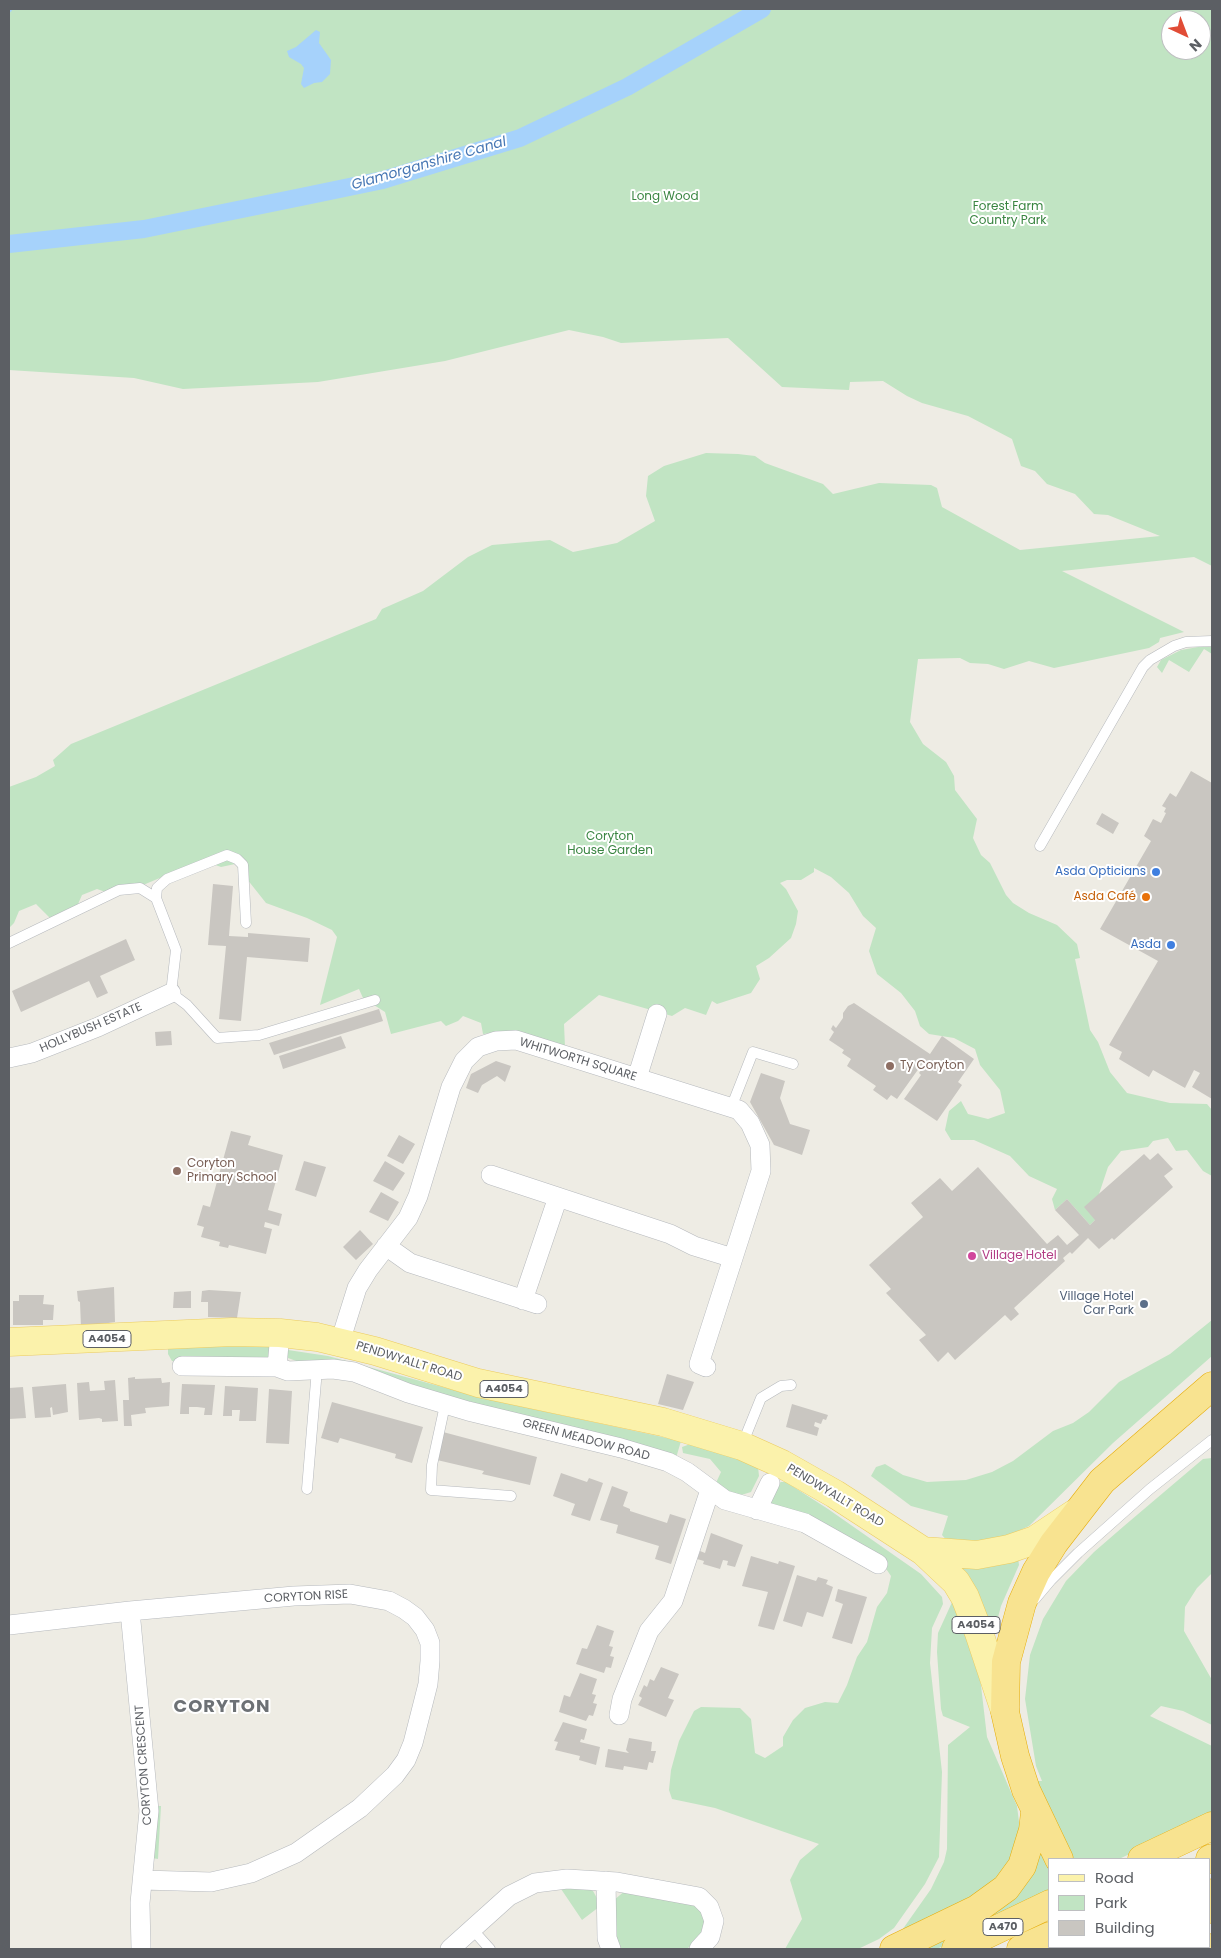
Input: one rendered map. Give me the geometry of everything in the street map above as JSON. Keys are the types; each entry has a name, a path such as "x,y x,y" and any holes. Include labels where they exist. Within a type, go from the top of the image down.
{"highway":[{"path":"1058,1858 1034,1812 1019,1770 1005,1712 1004,1684 1012,1636 1022,1602 1036,1572 1076,1513 1102,1481 1212,1386"},
{"path":"894,1949 977,1909 1006,1888 1022,1866 1033,1830 1034,1812"},
{"path":"1144,1858 1212,1826"},
{"name":"A470","path":"956,1949 1048,1905"},
{"name":"A470","path":"1021,1949 1048,1937"}],"main road":[{"name":"PENDWYALLT ROAD","path":"9,1342 223,1332 280,1333 340,1342 478,1383 663,1422 742,1446 810,1479 923,1551 956,1582 965,1597 979,1633 1005,1712"},
{"name":"PENDWYALLT ROAD","path":"923,1551 976,1555 1009,1549 1035,1540 1076,1513"}],"street":[{"name":"HOLLYBUSH ESTATE","path":"9,1058 32,1053 98,1027 172,993"},
{"path":"637,1078 657,1014"},
{"name":"WHITWORTH SQUARE","path":"340,1342 357,1288 408,1218 418,1196 452,1087 464,1061 478,1047 496,1041 516,1040 739,1110 750,1123 760,1145 761,1171 699,1364 706,1367"},
{"path":"491,1175 670,1234 694,1246 733,1258"},
{"path":"386,1246 410,1263 530,1302 558,1197"},
{"path":"277,1367 280,1333"},
{"name":"GREEN MEADOW ROAD","path":"182,1366 277,1367 288,1371 333,1369 354,1372 445,1404 621,1448 668,1462 687,1472 725,1500 806,1523 878,1564"},
{"path":"757,1510 770,1483"},
{"path":"619,1715 622,1699 649,1631 673,1601 710,1490"},
{"name":"CORYTON RISE","path":"9,1625 130,1611 303,1596 350,1594 389,1601 404,1608 420,1624 430,1643 428,1684 413,1743 406,1760 394,1775 360,1808 296,1853 250,1873 211,1882 143,1880"},
{"name":"CORYTON CRESCENT","path":"130,1611 149,1810 139,1929 141,1949"},
{"path":"450,1949 509,1896 535,1883 549,1880 606,1881 690,1894 705,1901 712,1912 713,1928 705,1944 699,1949"},
{"path":"606,1881 607,1938 611,1949"}],"lane":[{"path":"1040,846 1143,667 1150,660 1174,646 1186,642 1212,640"},
{"path":"246,923 243,865 237,859 227,855 167,879 158,888 156,898 176,950 172,993 187,1005 217,1038 260,1035 375,1000"},
{"path":"9,943 119,890 140,888 156,898"},
{"path":"731,1108 754,1052 793,1064"},
{"path":"307,1489 317,1369"},
{"path":"742,1446 761,1398 780,1386 791,1385"},
{"path":"445,1404 432,1464 431,1490 511,1496"},
{"path":"1012,1636 1031,1604 1051,1580 1150,1489 1212,1440"},
{"path":"472,1929 490,1949"}],"green space":[{"name":"Forest Farm Country Park","path":"9,9 1212,9 1212,566 1194,557 1062,571 1184,632 1160,638 1159,642 1149,648 1054,668 1029,661 1004,669 988,664 970,663 960,658 918,659 910,722 923,744 946,762 954,776 955,790 977,819 973,838 981,855 990,863 1006,895 1013,903 1029,913 1057,925 1077,944 1080,958 1075,959 1090,1030 1098,1042 1110,1072 1127,1093 1170,1103 1207,1104 1212,1110 1212,1176 1203,1171 1187,1150 1176,1151 1168,1138 1153,1141 1148,1147 1121,1151 1108,1167 1099,1194 1095,1220 1090,1225 1067,1199 1055,1210 1052,1199 1057,1189 1029,1176 1010,1156 974,1140 951,1140 945,1130 949,1111 961,1101 968,1114 988,1119 1005,1113 1000,1090 980,1065 975,1049 954,1038 929,1034 920,1026 915,1011 901,993 877,974 869,951 876,928 863,916 849,893 831,877 814,868 814,872 801,880 787,880 780,883 786,889 798,911 796,924 791,938 769,958 756,966 760,979 751,993 717,1004 712,1001 706,1015 685,1008 672,1016 599,995 564,1024 565,1047 509,1031 483,1034 481,1023 463,1016 458,1021 446,1026 441,1021 391,1034 385,1012 363,998 359,989 320,1005 337,937 332,930 307,918 266,903 235,864 221,867 204,861 117,896 97,889 82,895 74,913 50,918 36,904 19,911 14,923 9,928 9,787 36,777 55,766 53,760 71,744 376,619 382,609 423,591 468,557 492,545 550,540 573,552 617,543 655,521 646,496 648,476 664,466 706,453 738,454 755,456 765,463 823,484 833,494 879,483 931,485 937,488 942,507 1020,550 1160,536 1108,515 1094,514 1075,494 1047,484 1035,471 1021,466 1012,439 968,416 922,403 883,381 850,382 849,390 782,387 728,338 621,343 569,330 445,361 318,382 183,389 134,378 9,370"},
{"path":"1212,647 1212,654 1204,649 1189,672 1169,660 1162,673 1157,667 1161,660 1181,650"},
{"path":"1212,1320 1212,1356 1113,1443 1029,1526 999,1540 948,1542 942,1535 948,1516 911,1506 871,1476 876,1467 885,1464 903,1475 927,1482 966,1480 992,1472 1013,1461 1053,1431 1073,1423 1089,1412 1119,1382 1170,1354"},
{"path":"271,1339 270,1360 185,1363 172,1361 168,1354 168,1344"},
{"path":"288,1350 328,1356 487,1399 681,1441 676,1458 458,1402 386,1376 302,1363 288,1358"},
{"path":"696,1442 758,1467 759,1476 751,1492 738,1496 715,1485 721,1472 710,1459 683,1453 682,1447"},
{"path":"1212,1458 1212,1573 1197,1588 1185,1607 1184,1631 1212,1680 1212,1725 1183,1711 1161,1706 1150,1716 1212,1746 1212,1815 1121,1858 1070,1858 1034,1781 1042,1781 1036,1766 1025,1699 1030,1655 1043,1619 1066,1581 1094,1552 1203,1459"},
{"path":"786,1482 828,1509 921,1574 942,1597 943,1604 932,1628 930,1663 942,1772 939,1857 925,1884 894,1928 879,1939 858,1949 785,1949 802,1919 790,1880 800,1860 819,1844 715,1808 672,1799 669,1790 671,1770 679,1741 694,1711 701,1707 740,1708 751,1719 755,1753 765,1758 783,1746 783,1737 793,1720 805,1708 825,1702 838,1703 857,1657 867,1642 877,1607 887,1593 891,1576 878,1557 771,1506 767,1498 776,1485"},
{"path":"1018,1557 1019,1565 1001,1606 997,1621 992,1623 953,1562"},
{"path":"953,1600 980,1677 987,1737 1017,1806 1020,1830 1012,1861 981,1895 900,1933 931,1889 944,1862 947,1849 948,1745 970,1727 943,1716 941,1709 937,1652 938,1633"},
{"path":"156,1806 161,1806 158,1859 152,1858"},
{"path":"1040,1849 1048,1863 1048,1894 937,1949 918,1949 1005,1906"},
{"path":"559,1886 587,1888 593,1891 598,1900 599,1907 582,1920"},
{"path":"626,1890 689,1900 704,1909 705,1932 687,1949 618,1949 615,1946 614,1900"},
{"path":"1120,1948 1193,1948 1193,1949"}],"water":[{"path":"316,30 320,32 319,43 331,60 330,74 322,82 314,83 304,88 301,84 304,68 289,57 287,51 296,47"}],"building":[{"name":"Asda","path":"1191,771 1212,783 1212,1099 1192,1087 1200,1073 1194,1070 1185,1088 1153,1070 1149,1077 1119,1059 1122,1052 1109,1045 1158,961 1100,929 1151,841 1144,836 1153,819 1161,823 1166,813 1164,812 1166,808 1162,806 1170,793 1176,797"},
{"path":"1102,813 1119,823 1113,834 1096,824"},
{"path":"213,884 233,886 229,936 248,937 248,933 310,938 308,962 247,957 241,1021 219,1019 226,946 208,945"},
{"path":"126,939 135,960 100,976 108,993 97,998 89,981 21,1012 12,991"},
{"path":"854,1003 930,1054 942,1036 974,1059 958,1082 962,1085 937,1121 904,1099 921,1075 919,1073 924,1066 922,1064 897,1099 891,1095 887,1100 873,1090 876,1086 847,1066 851,1059 842,1053 844,1050 829,1040 834,1032 831,1029 833,1025 836,1028 848,1006"},
{"path":"379,1009 383,1021 274,1055 269,1043"},
{"path":"171,1031 172,1045 156,1046 155,1032"},
{"path":"341,1036 346,1048 283,1069 279,1056"},
{"path":"496,1061 511,1066 505,1082 497,1076 482,1085 478,1093 466,1088 471,1074"},
{"path":"761,1073 785,1081 780,1098 790,1124 810,1130 802,1155 774,1145 750,1102"},
{"path":"231,1131 251,1136 248,1145 283,1155 268,1210 282,1214 279,1226 265,1222 264,1227 272,1229 266,1254 229,1245 228,1248 219,1246 220,1242 201,1237 204,1227 197,1225 203,1205 210,1207"},
{"path":"399,1135 415,1144 403,1164 387,1156"},
{"name":"Village Hotel","path":"1158,1153 1173,1169 1164,1176 1173,1187 1114,1240 1112,1238 1099,1249 1088,1238 1072,1254 1070,1252 1063,1258 1065,1261 1014,1308 1019,1314 1011,1321 1005,1315 955,1360 948,1352 938,1362 919,1340 926,1335 886,1293 891,1289 869,1265 923,1217 911,1203 940,1178 952,1191 978,1167 1047,1244 1058,1235 1067,1245 1079,1235 1055,1210 1067,1199 1090,1225 1095,1220 1084,1207 1144,1154 1150,1160"},
{"path":"304,1161 326,1167 316,1197 295,1190"},
{"path":"385,1161 405,1173 393,1191 373,1181"},
{"path":"381,1192 399,1202 388,1221 369,1212"},
{"path":"360,1230 373,1244 356,1260 343,1247"},
{"path":"114,1287 115,1322 81,1327 80,1302 78,1301 77,1291"},
{"path":"191,1291 191,1308 173,1308 174,1292"},
{"path":"202,1291 241,1292 237,1318 208,1317 208,1302 201,1302"},
{"path":"19,1295 44,1295 43,1304 54,1305 53,1320 43,1320 43,1325 13,1325 13,1301 19,1301"},
{"path":"667,1374 694,1382 683,1410 658,1404"},
{"path":"135,1377 135,1379 161,1378 162,1383 170,1382 169,1406 145,1408 146,1413 131,1415 132,1426 124,1426 123,1400 129,1400 128,1378"},
{"path":"115,1380 118,1421 102,1422 102,1419 99,1418 79,1420 77,1383 89,1382 90,1391 105,1390 104,1381"},
{"path":"66,1384 68,1412 53,1415 52,1407 50,1408 51,1417 35,1418 32,1387"},
{"path":"182,1384 215,1385 212,1415 204,1415 205,1408 197,1407 189,1407 189,1414 180,1414"},
{"path":"225,1386 258,1388 256,1421 239,1421 240,1410 232,1410 232,1416 223,1416"},
{"path":"23,1387 26,1418 9,1419 9,1388"},
{"path":"269,1389 292,1391 289,1444 266,1443"},
{"path":"332,1402 423,1427 412,1463 395,1458 396,1454 340,1438 338,1443 321,1438"},
{"path":"792,1404 828,1415 821,1424 815,1422 814,1426 819,1428 817,1436 786,1427"},
{"path":"443,1432 537,1457 530,1485 482,1474 484,1471 437,1460"},
{"path":"561,1473 587,1482 589,1478 603,1483 590,1521 571,1515 575,1504 553,1496"},
{"path":"612,1486 628,1492 623,1506 630,1509 630,1511 667,1523 670,1514 686,1519 671,1564 655,1559 659,1546 616,1533 618,1525 600,1520"},
{"path":"711,1533 743,1545 735,1567 727,1565 728,1561 723,1560 720,1569 703,1564 704,1561 697,1559 700,1551 705,1553"},
{"path":"751,1556 778,1564 779,1561 795,1566 774,1630 758,1626 768,1592 742,1586"},
{"path":"797,1575 816,1581 818,1577 828,1580 826,1584 833,1587 823,1617 807,1612 802,1627 783,1621"},
{"path":"838,1589 867,1597 852,1644 832,1638 843,1604 835,1601"},
{"path":"597,1625 614,1631 609,1646 613,1647 610,1656 614,1657 611,1668 606,1667 604,1673 576,1664 582,1648 587,1649"},
{"path":"661,1667 679,1674 668,1698 674,1700 666,1717 638,1705 642,1698 639,1696 644,1685 647,1687 650,1679 654,1681"},
{"path":"580,1673 597,1679 592,1694 596,1695 593,1703 597,1704 593,1716 589,1715 586,1721 559,1712 564,1695 570,1697"},
{"path":"563,1722 587,1729 584,1740 581,1739 580,1742 600,1747 596,1765 579,1760 580,1756 555,1750 558,1742 554,1741"},
{"path":"629,1738 652,1742 651,1751 656,1751 653,1763 649,1762 647,1770 624,1766 623,1770 605,1767 608,1749 629,1753 626,1750"}],"waterway":[{"name":"Glamorganshire Canal","path":"9,244 144,229 383,180 520,138 627,87 762,9"}],"place":[{"name":"Asda Opticians","path":"1156,872"},
{"name":"Asda Café","path":"1146,897"},
{"name":"Asda","path":"1171,945"},
{"name":"Ty Coryton","path":"890,1066"},
{"name":"Coryton Primary School","path":"177,1171"},
{"name":"Village Hotel","path":"972,1256"},
{"name":"Village Hotel Car Park","path":"1144,1304"}],"district":[{"name":"CORYTON","path":"222,1707"}],"park label":[{"name":"Long Wood","path":"665,197"},
{"name":"Coryton House Garden","path":"610,844"}]}
